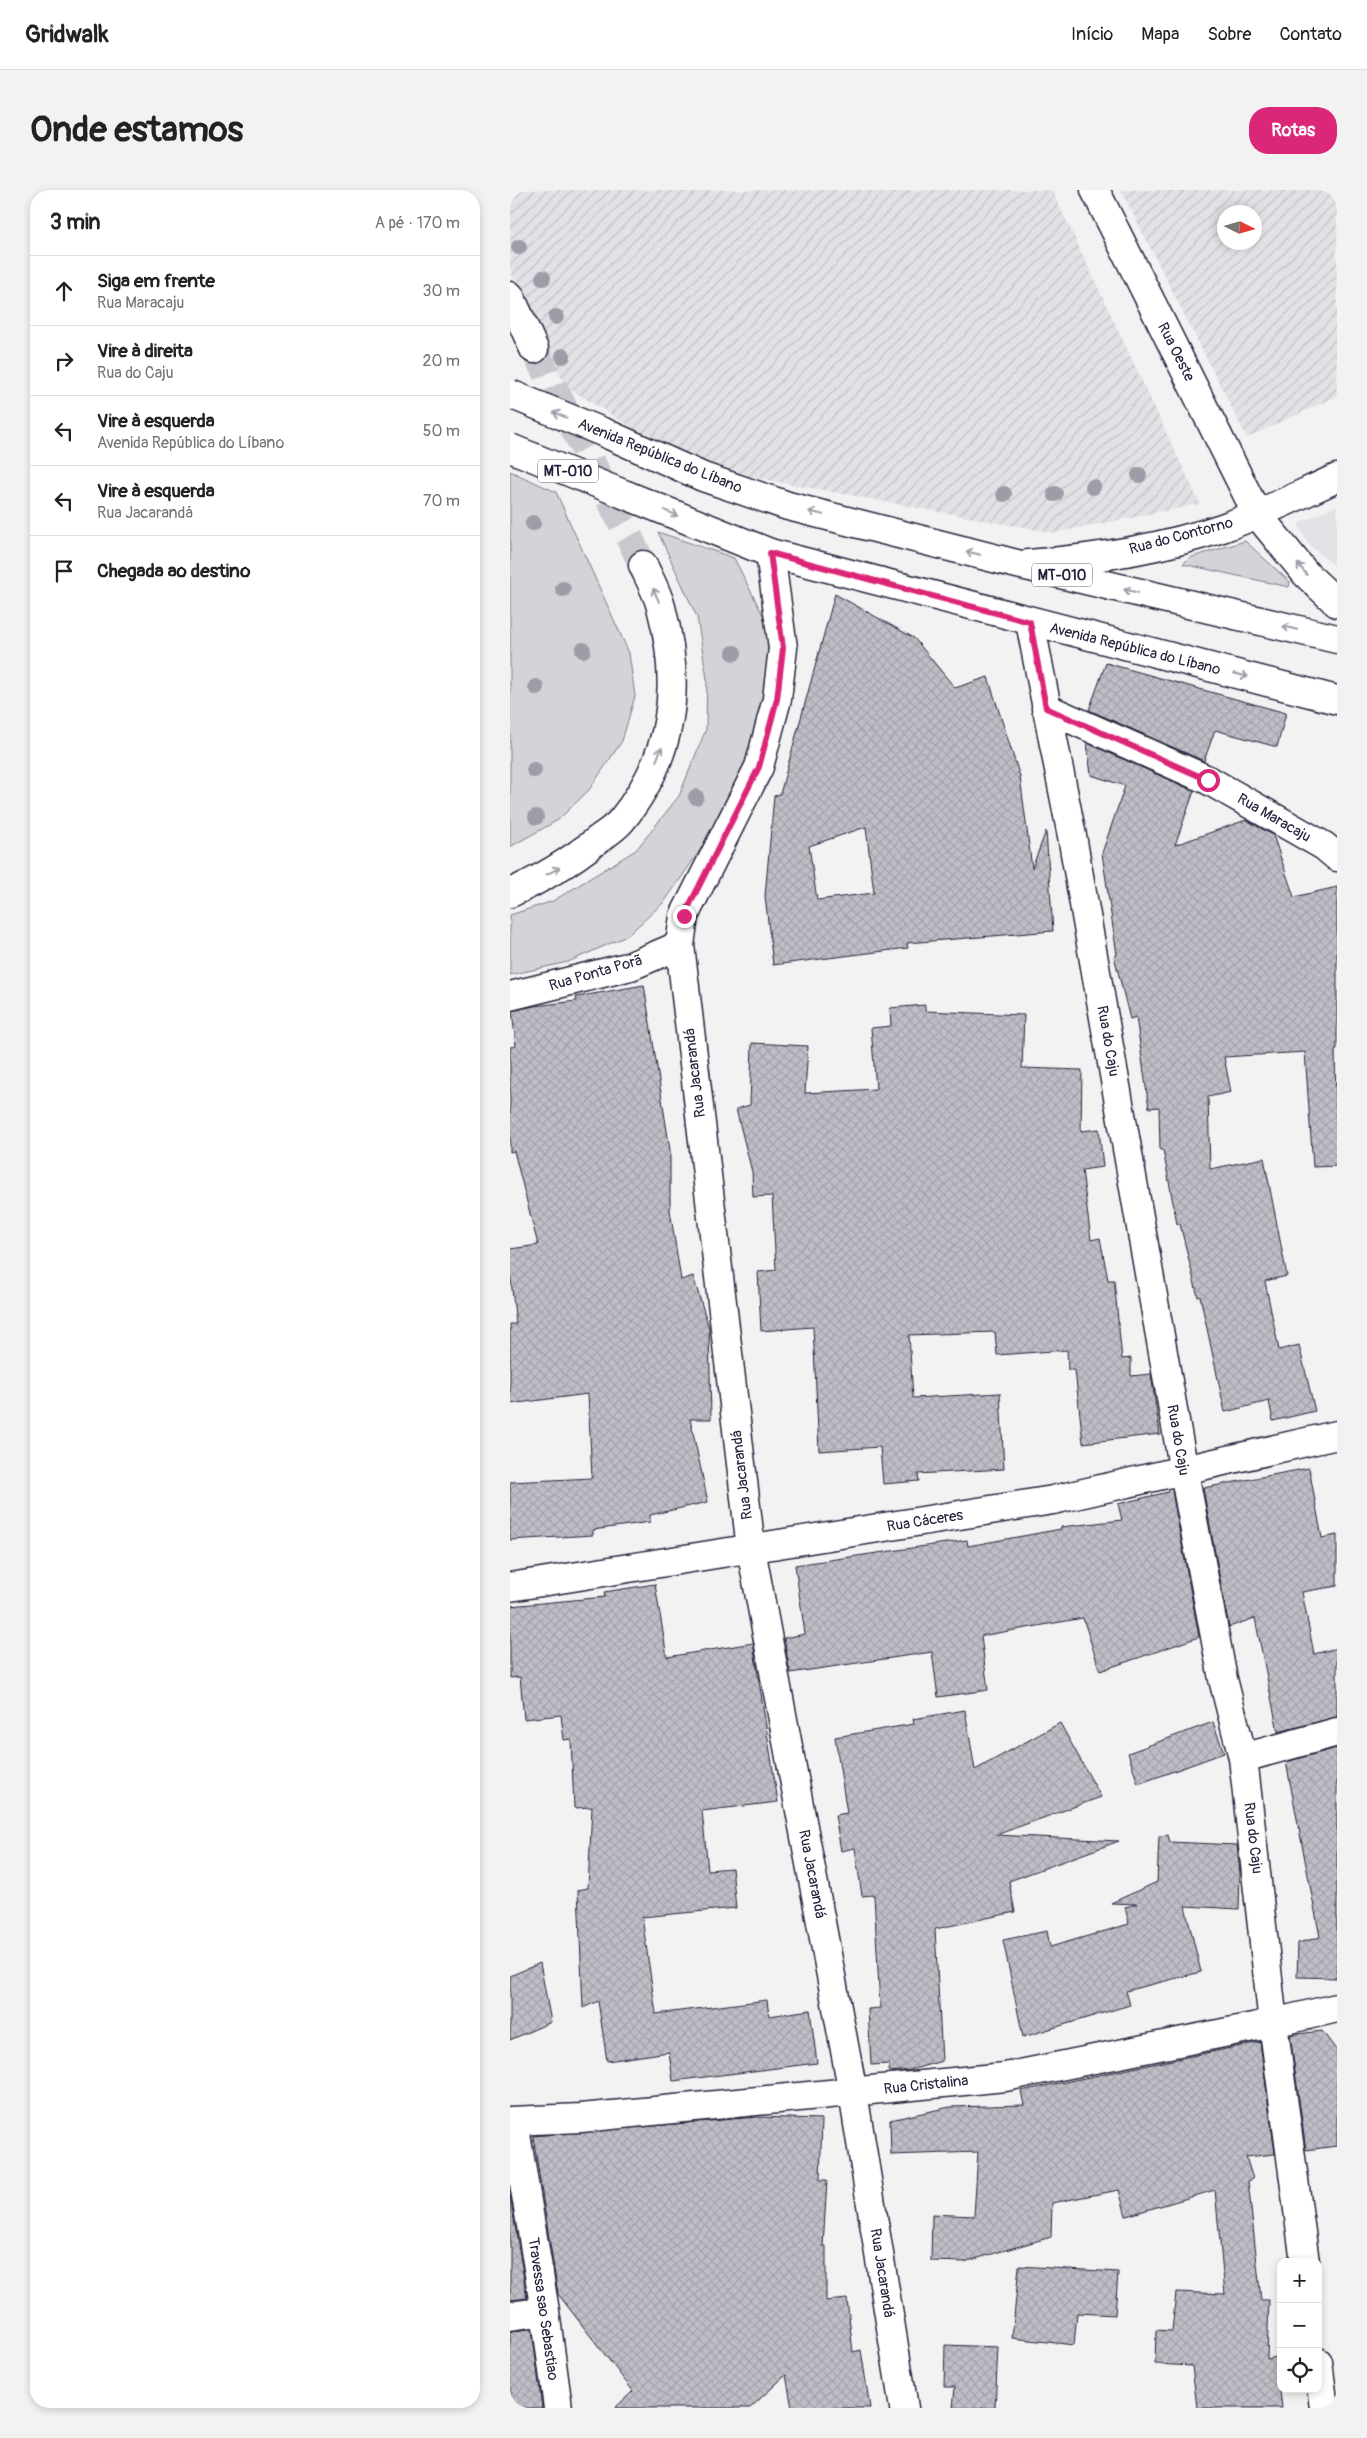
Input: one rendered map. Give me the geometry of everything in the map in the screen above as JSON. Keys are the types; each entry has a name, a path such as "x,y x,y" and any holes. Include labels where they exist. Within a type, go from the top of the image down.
{"street":[{"name":"Rua Oeste","path":"1095,190 1257,514 1306,574 1337,603"},
{"path":"510,296 534,349"},
{"name":"Avenida República do Líbano","path":"510,394 605,433 703,477 788,506 1018,564 1337,639"},
{"name":"Avenida República do Líbano","path":"510,448 770,553 1030,622 1337,700"},
{"name":"Rua do Contorno","path":"1018,564 1077,560 1136,549 1221,528 1337,478"},
{"name":"Rua Jacarandá","path":"770,553 783,648 777,699 759,767 684,916 680,945 751,1548 853,2093 904,2408"},
{"path":"510,894 565,865 620,823 639,795 661,752 672,701 672,659 660,605 644,565"},
{"name":"Rua do Caju","path":"1030,622 1072,836 1184,1472 1223,1679 1243,1758 1273,2023 1304,2258"},
{"name":"Rua Maracaju","path":"1046,708 1208,780 1324,846 1337,857"},
{"name":"Rua Ponta Porã","path":"510,996 631,966 680,945"},
{"name":"Rua Cáceres","path":"510,1587 1053,1500 1184,1472 1337,1435"},
{"path":"1243,1758 1337,1732"},
{"name":"Rua Cristalina","path":"512,2122 581,2118 1006,2077 1273,2023 1337,2008"},
{"name":"Travessa sao Sebastiao","path":"512,2122 545,2311 558,2408"},
{"path":"510,2316 545,2311"},
{"path":"1322,2393 1324,2408"}],"shaded area":[{"path":"510,190 1052,190 1200,504 1054,533 746,476 662,446 565,386 510,270"},
{"path":"1121,190 1337,190 1337,396 1247,438"},
{"path":"510,471 556,492 629,653 635,696 622,741 589,790 558,820 510,847"},
{"path":"1337,505 1337,568 1308,544 1298,524"},
{"path":"658,532 734,558 767,623 769,691 748,771 703,846 665,901 627,936 568,962 510,975 510,915 553,901 636,850 679,796 706,729 707,679 697,617"},
{"path":"1245,541 1290,582 1289,587 1183,564 1189,558"}],"building":[{"path":"835,594 914,638 955,688 988,677 1020,777 1032,868 1046,831 1053,931 907,943 908,948 773,965 765,896 774,796 780,794","holes":["866,827 874,893 817,900 809,846"]},
{"path":"1106,663 1286,713 1277,747 1215,730 1204,761 1089,710"},
{"path":"1087,743 1194,791 1175,845 1246,820 1273,835 1294,897 1337,887 1337,1049 1335,1049 1337,1166 1313,1167 1305,1052 1224,1057 1231,1092 1208,1097 1210,1169 1264,1158 1287,1276 1265,1281 1279,1350 1299,1345 1315,1411 1273,1421 1269,1401 1225,1412 1200,1296 1198,1297 1180,1224 1177,1224 1163,1150 1160,1150 1159,1107 1149,1108 1136,1017 1130,1019 1114,956 1117,955 1102,853 1125,786 1091,775"},
{"path":"644,985 670,1150 670,1210 681,1280 693,1276 709,1328 711,1419 690,1419 708,1502 650,1515 650,1522 593,1530 593,1535 510,1540 510,1482 592,1478 588,1394 510,1404 510,1324 516,1324 510,1272 510,1249 538,1245 514,1151 510,1152 510,1047 516,1046 512,1011 534,1006 577,1001 576,997"},
{"path":"925,1005 925,1011 1024,1015 1022,1068 1082,1070 1081,1131 1099,1129 1103,1167 1082,1170 1091,1240 1100,1238 1108,1280 1114,1280 1122,1359 1131,1358 1131,1376 1151,1374 1160,1434 1083,1443 1075,1370 1068,1370 1067,1350 997,1355 995,1332 909,1335 913,1398 1000,1393 1004,1469 918,1474 919,1481 883,1484 880,1447 819,1451 813,1327 761,1331 758,1272 776,1270 772,1196 753,1197 752,1172 736,1109 750,1105 752,1043 808,1046 805,1093 876,1089 871,1028 891,1026 890,1008"},
{"path":"1309,1468 1322,1538 1337,1535 1337,1586 1302,1592 1314,1654 1337,1648 1337,1717 1278,1732 1255,1618 1229,1627 1203,1488"},
{"path":"1172,1491 1199,1637 1100,1671 1083,1618 981,1636 988,1690 938,1697 932,1652 790,1673 784,1638 805,1634 795,1565 967,1540 968,1546 1061,1529 1061,1527 1122,1520 1118,1504"},
{"path":"655,1584 667,1657 753,1643 778,1802 702,1811 708,1870 732,1868 736,1908 642,1917 656,2014 767,2000 769,2016 810,2010 817,2063 673,2081 669,2052 607,2061 598,2001 583,2008 578,1890 588,1888 592,1807 574,1808 571,1739 564,1740 561,1715 524,1719 520,1677 510,1678 510,1606 605,1597 604,1592"},
{"path":"965,1710 975,1770 1060,1723 1101,1797 996,1835 1119,1841 1009,1881 1015,1912 935,1929 942,2061 910,2070 889,2072 889,2064 871,2065 868,2009 880,2008 874,1895 862,1896 855,1848 841,1851 835,1815 847,1813 835,1737 914,1724 913,1719"},
{"path":"1213,1722 1224,1753 1138,1784 1128,1753"},
{"path":"1337,1748 1337,1978 1297,1977 1298,1943 1320,1937 1286,1762"},
{"path":"1168,1835 1170,1842 1237,1845 1240,1873 1239,1909 1185,1906 1201,1972 1126,1991 1130,2005 1023,2037 1003,1940 1047,1931 1050,1947 1129,1924 1125,1907 1137,1904 1111,1903 1157,1882 1159,1836"},
{"path":"540,1963 551,2022 510,2040 510,1976"},
{"path":"1322,2031 1337,2051 1337,2146 1306,2150 1290,2035"},
{"path":"1260,2042 1275,2154 1246,2157 1253,2179 1248,2181 1261,2300 1269,2300 1267,2359 1276,2357 1277,2393 1280,2393 1282,2408 1197,2408 1192,2366 1155,2364 1156,2330 1172,2331 1176,2292 1225,2294 1215,2190 1126,2216 1119,2190 1052,2203 1051,2237 964,2262 931,2261 932,2214 974,2216 978,2152 891,2155 890,2120 950,2107 1024,2105 1021,2091"},
{"path":"757,2117 822,2119 820,2180 827,2180 823,2246 826,2246 826,2301 847,2299 853,2352 861,2350 870,2408 792,2408 786,2375 750,2408 615,2408 633,2391 558,2294 533,2136"},
{"path":"510,2195 527,2298 510,2300"},
{"path":"1019,2266 1118,2272 1115,2315 1077,2313 1074,2345 1012,2338"},
{"path":"532,2329 542,2408 510,2408 510,2331"},
{"path":"945,2345 998,2347 995,2408 953,2408 955,2387 944,2387"}],"tunnel":[{"path":"534,349 643,565"}],"route":[{"path":"684,916 759,767 777,699 783,648 770,553 1030,622 1046,708 1208,780"}]}
